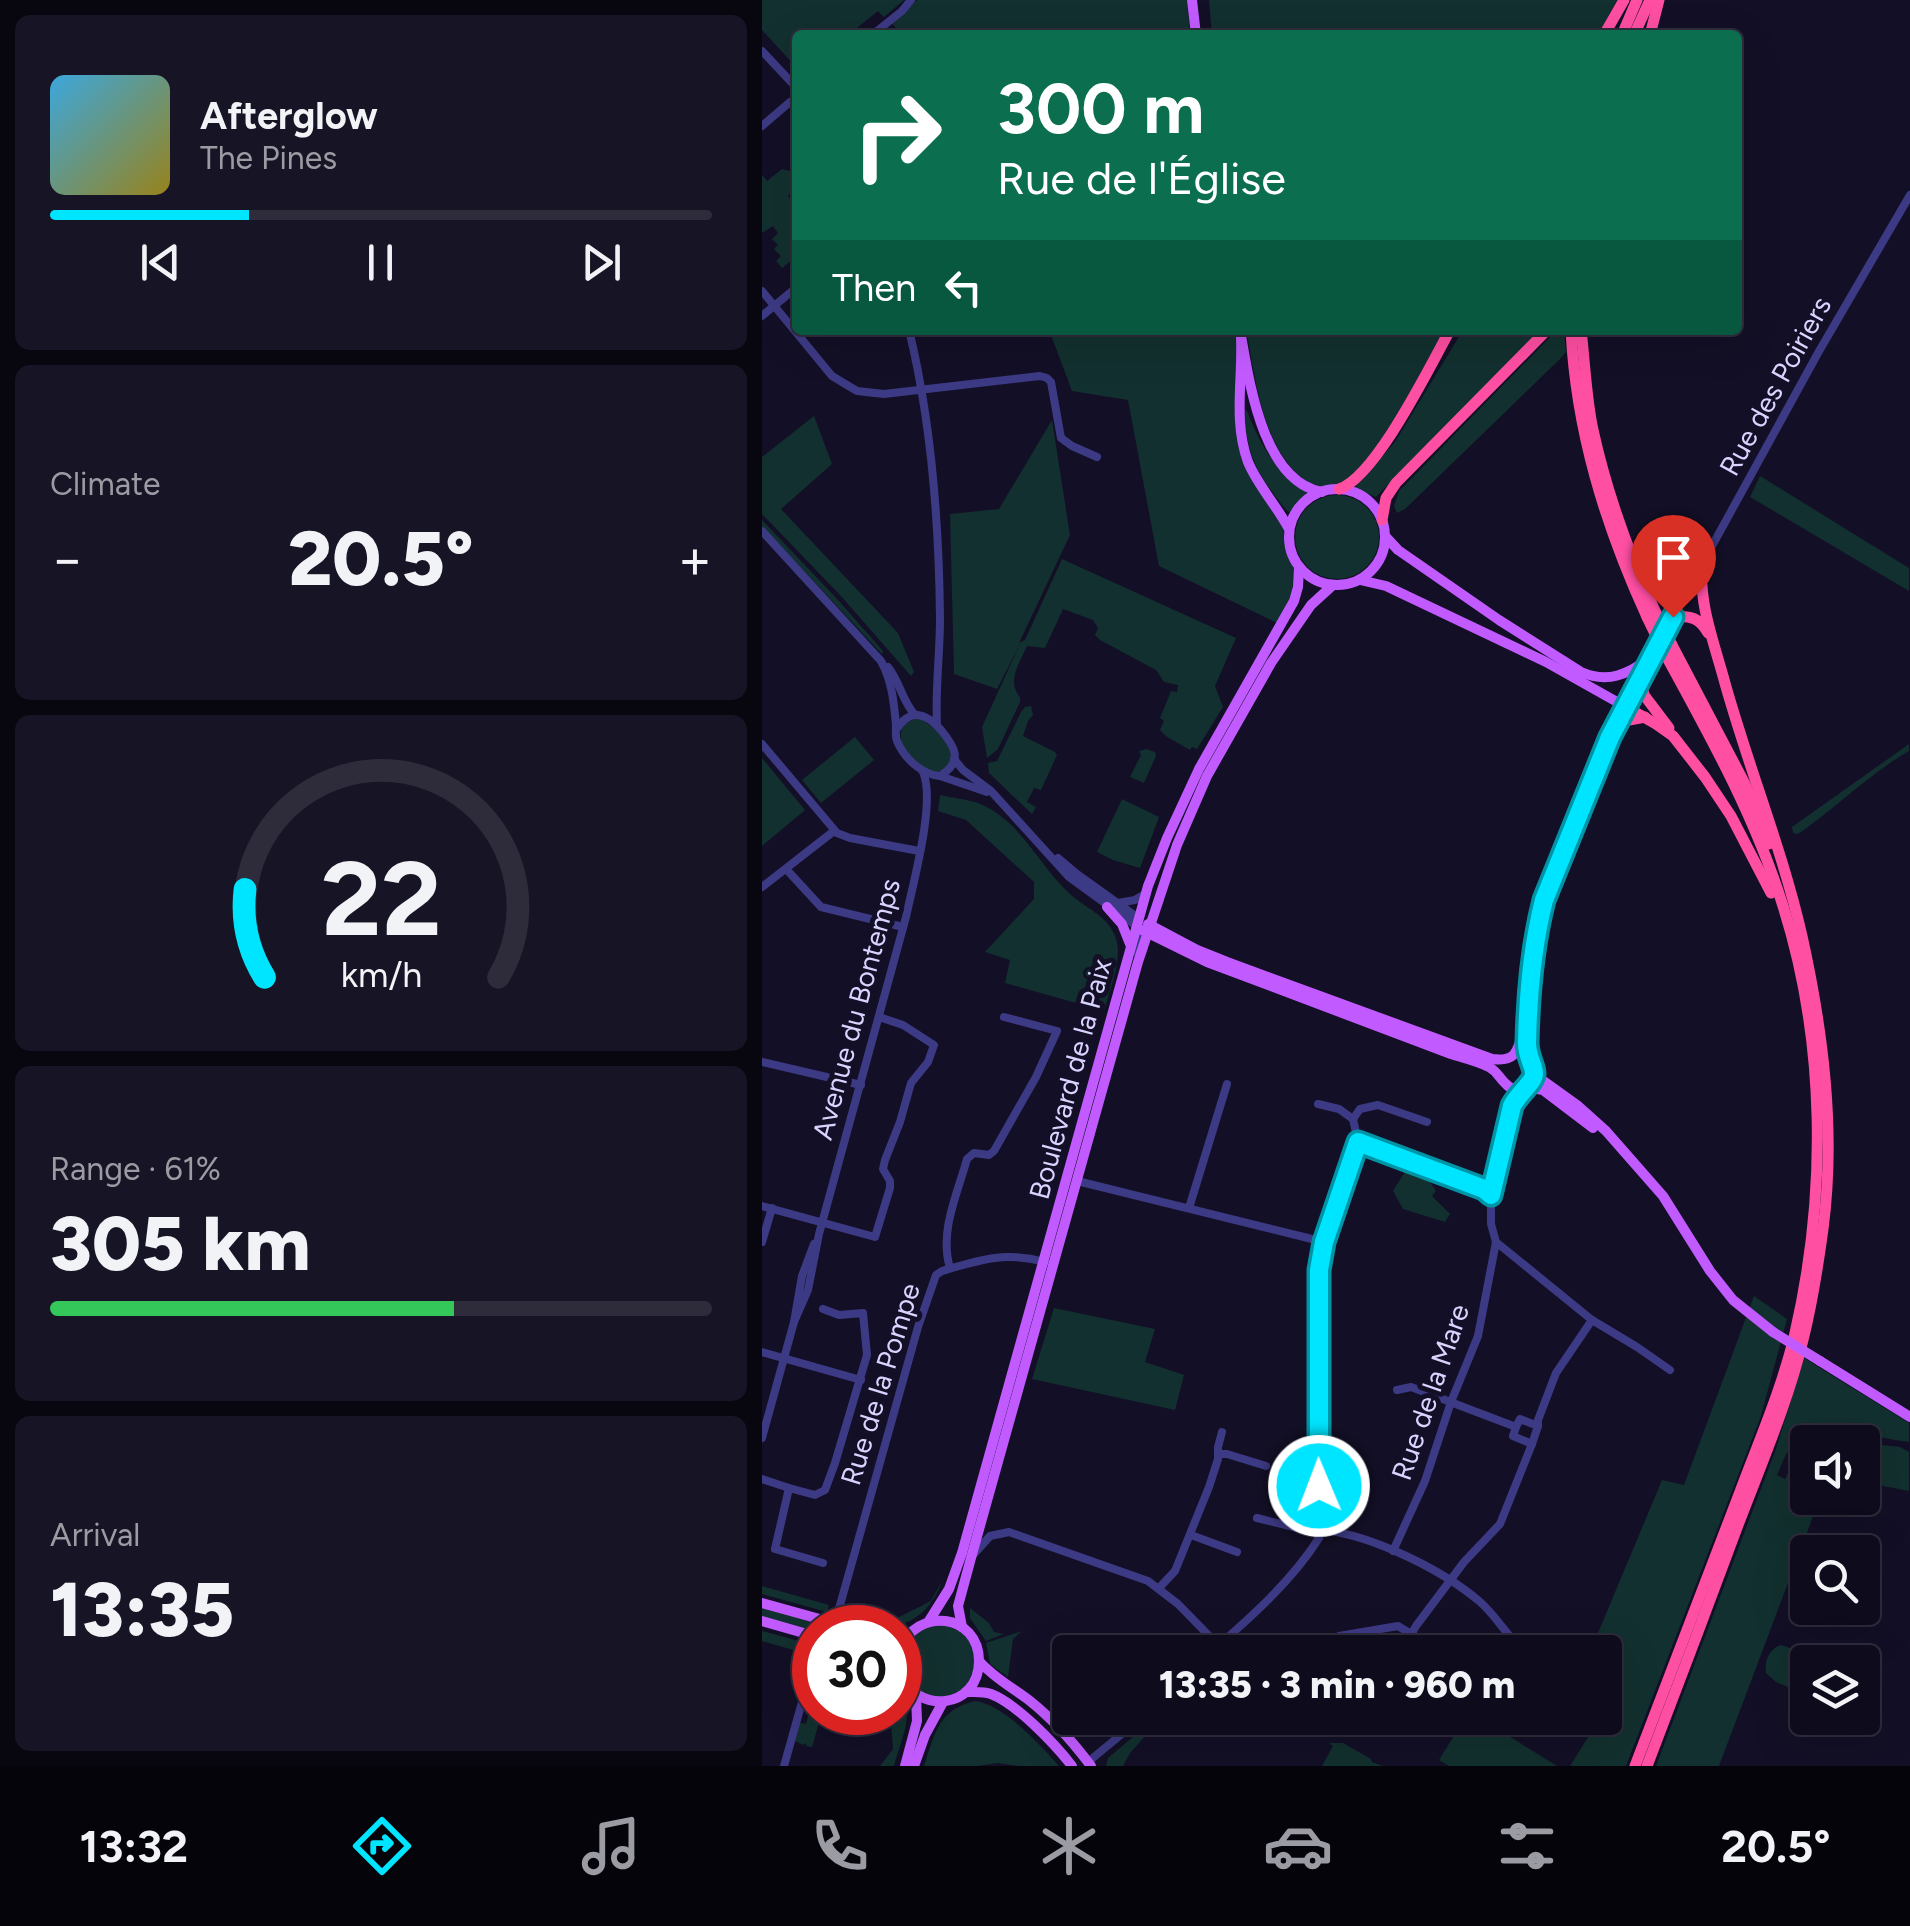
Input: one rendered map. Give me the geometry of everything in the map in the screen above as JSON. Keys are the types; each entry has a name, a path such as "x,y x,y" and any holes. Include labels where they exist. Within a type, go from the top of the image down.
{"highway":[{"path":"1607,30 1624,0"},
{"path":"1624,30 1637,0"},
{"path":"1636,30 1650,0"},
{"path":"1651,30 1659,0"},
{"path":"1339,490 1354,482 1384,444 1447,335"},
{"path":"1382,520 1386,498 1396,483 1542,335"},
{"path":"1571,335 1582,430 1596,488 1623,564 1723,762 1783,906 1810,1028 1818,1134 1812,1224 1794,1336 1772,1406 1635,1766"},
{"path":"1582,335 1592,426 1606,486 1652,615"},
{"path":"1647,1766 1781,1412 1803,1340 1824,1225 1828,1142 1819,1023 1803,942 1791,888 1716,651 1703,596 1702,565"},
{"path":"1673,617 1698,620 1716,651"},
{"path":"1668,648 1745,784 1780,870 1803,942"},
{"path":"1641,681 1644,695 1731,816 1768,885 1786,940 1808,1052 1812,1224"},
{"path":"1626,708 1665,730 1682,747"},
{"path":"1613,731 1624,721 1644,718"}],"main road":[{"path":"1192,0 1195,30"},
{"path":"1241,335 1258,416 1271,448 1298,482 1322,492"},
{"path":"1241,335 1239,413 1244,451 1256,479 1290,530"},
{"path":"1339,490 1368,500 1382,520 1385,536 1384,549 1370,572 1349,584 1334,586 1314,580 1299,567 1290,549 1290,530 1298,509 1309,498 1339,490"},
{"path":"1385,536 1398,550 1498,620 1589,676 1614,677 1651,658"},
{"path":"1143,925 1146,890 1167,838 1198,771 1294,602 1299,567"},
{"path":"1359,580 1386,586 1546,662 1626,708"},
{"path":"1143,925 1156,906 1188,818 1223,747 1291,630 1310,604 1334,586"},
{"name":"Rue des Poiriers","path":"1530,988 1544,900 1613,731 1673,617"},
{"path":"1594,689 1611,707 1613,731"},
{"path":"1113,905 1136,947 1168,940 1487,1058 1520,1056 1543,1082 1577,1105 1624,1151 1662,1196 1710,1271 1744,1311 1910,1417"},
{"path":"1156,906 1168,940"},
{"path":"1143,925 1207,962 1474,1060 1501,1076 1510,1087 1546,1092 1624,1151"},
{"name":"Boulevard de la Paix","path":"962,1627 958,1606 1048,1263 1062,1190 1143,925"},
{"name":"Boulevard de la Paix","path":"929,1621 943,1601 962,1553 1048,1263 1077,1180 1138,962 1136,947"},
{"path":"1501,1076 1502,1067 1520,1041 1530,988"},
{"path":"1525,1088 1532,1081 1527,1046 1530,988"},
{"path":"762,1602 792,1611"},
{"path":"762,1621 792,1630"},
{"path":"922,1624 946,1621 962,1627 975,1642 980,1661 976,1678 964,1692"},
{"path":"980,1661 1051,1720 1089,1764"},
{"path":"922,1697 942,1702 964,1692 982,1692 997,1698 1042,1733 1072,1766"},
{"path":"914,1766 942,1702"},
{"path":"905,1766 913,1735"}],"street":[{"path":"878,30 910,0"},
{"path":"762,51 792,80"},
{"path":"762,126 792,105"},
{"name":"Rue des Poiriers","path":"1673,617 1910,195"},
{"path":"762,291 792,328"},
{"path":"762,316 792,291"},
{"path":"798,335 840,383 862,392 884,394 1047,378 1061,438 1097,457"},
{"path":"910,335 921,388 937,533 940,620 936,725"},
{"path":"762,531 894,674 905,702 936,725 953,745 954,759 949,770 939,776"},
{"path":"882,661 889,678 898,743 922,772 998,798"},
{"path":"896,730 904,720 931,711 937,702"},
{"path":"762,744 834,831 850,838 919,850"},
{"path":"954,759 998,798 1069,877 1143,925 1138,962"},
{"path":"1185,764 1198,771"},
{"name":"Avenue du Bontemps","path":"762,1438 794,1322 802,1276 818,1236 903,927 928,791 922,772"},
{"name":"Avenue du Bontemps","path":"928,791 939,776"},
{"path":"762,887 834,831"},
{"path":"788,870 821,907 903,927"},
{"path":"1113,905 1134,900 1146,890"},
{"path":"762,1242 767,1207 875,1237 890,1184 885,1160 910,1083 928,1062 934,1044 902,1024 879,1017"},
{"path":"950,1268 946,1232 970,1156 994,1151 1058,1031 1004,1017"},
{"path":"762,1062 860,1085"},
{"path":"1189,1208 1226,1084"},
{"path":"1510,1087 1512,1106 1491,1195 1491,1224 1496,1242 1592,1320 1670,1370"},
{"path":"1512,1106 1525,1088"},
{"path":"1229,1635 1310,1552 1319,1531 1319,1270 1324,1242 1358,1142 1353,1119 1339,1109 1318,1104"},
{"path":"1353,1119 1360,1109 1378,1105 1427,1122"},
{"path":"1358,1142 1491,1195"},
{"path":"1073,1153 1077,1180 1324,1242"},
{"path":"1062,1190 1077,1180"},
{"name":"Rue de la Mare","path":"1392,1551 1425,1480 1478,1336 1496,1242"},
{"name":"Rue de la Pompe","path":"840,1605 936,1275 992,1256 1048,1263"},
{"path":"762,1478 810,1495 820,1494 844,1436 868,1355 863,1312 840,1315 822,1310"},
{"path":"1345,1635 1398,1626 1412,1634 1464,1562 1500,1524 1556,1374 1592,1320"},
{"path":"762,1352 861,1380"},
{"path":"1397,1390 1411,1387 1516,1428"},
{"path":"1531,1446 1513,1436 1520,1419 1538,1426"},
{"path":"1159,1588 1175,1571 1190,1535 1220,1454 1222,1432"},
{"path":"1220,1454 1266,1466"},
{"path":"789,1488 775,1549 824,1563"},
{"path":"1258,1518 1364,1538 1392,1551 1451,1580 1481,1603 1509,1635"},
{"path":"971,1558 990,1536 1014,1533 1159,1588 1207,1635"},
{"path":"1190,1535 1237,1552"},
{"path":"784,1766 793,1735"},
{"path":"1089,1764 1122,1735"}],"green space":[{"path":"762,0 904,0 884,17 878,11 854,30 792,30 792,63 762,30"},
{"path":"917,0 1187,0 1190,30 898,30 892,24"},
{"path":"1209,0 1617,0 1601,30 1212,30"},
{"path":"782,169 790,171 792,260 782,268 776,261 781,256 774,249 778,245 772,239 778,233 773,226 762,233 762,175 767,181"},
{"path":"1051,335 1235,335 1239,443 1283,528 1294,571 1292,593 1277,623 1159,566 1128,400 1072,391"},
{"path":"1247,335 1441,335 1367,460 1337,484 1310,483 1298,475 1279,450 1260,399"},
{"path":"1460,335 1535,335 1376,497 1354,488 1395,442"},
{"path":"1552,335 1564,335 1566,352 1559,360 1397,513 1394,506 1399,491"},
{"path":"1244,409 1270,456 1306,492 1291,513 1255,464"},
{"path":"814,416 832,464 781,509 898,633 914,672 911,676 762,514 762,457"},
{"path":"1052,420 1070,535 1019,643 1025,640 1062,559 1236,638 1215,686 1223,707 1197,749 1190,750 1160,730 1164,721 1160,718 1171,691 1177,692 1178,685 1164,682 1156,670 1100,640 1095,635 1098,628 1093,620 1063,609 1045,648 1027,646 1014,678 1020,702 998,749 987,758 982,727 1020,644 997,689 954,674 950,514 999,509"},
{"path":"1760,476 1909,568 1909,591 1750,497"},
{"path":"1329,495 1345,495 1361,502 1372,513 1379,537 1376,553 1367,567 1345,579 1329,579 1313,572 1302,561 1295,545 1295,529 1302,513 1313,502"},
{"path":"762,520 838,600 882,654 762,526"},
{"path":"1031,706 1033,715 1023,736 1057,755 1041,790 1034,788 1027,802 1036,807 1032,814 989,773 988,763 997,761 1021,712"},
{"path":"919,718 949,746 951,760 942,771 924,769 903,747 902,729"},
{"path":"855,737 874,760 821,803 802,780"},
{"path":"1909,744 1909,751 1798,834 1793,833 1792,827"},
{"path":"1146,749 1156,756 1144,783 1130,777 1141,755 1139,751"},
{"path":"762,758 805,810 762,846"},
{"path":"940,795 978,803 1006,820 1059,882 1107,923 1115,936 1118,953 1104,1011 1005,983 1010,960 985,952 1034,899 1034,882 966,820 938,811"},
{"path":"1122,799 1159,817 1140,868 1097,852"},
{"path":"1408,1167 1429,1175 1436,1191 1432,1196 1450,1214 1445,1222 1403,1209 1393,1191"},
{"path":"1754,1296 1787,1319 1761,1416 1626,1766 1570,1766 1589,1735 1622,1735 1622,1635 1597,1635 1662,1480 1684,1485"},
{"path":"1054,1308 1155,1329 1145,1362 1184,1375 1175,1410 1032,1379"},
{"path":"1804,1358 1909,1423 1909,1442 1880,1438 1880,1425 1790,1425 1790,1450 1777,1475 1785,1479 1790,1470 1790,1515 1814,1515 1806,1535 1790,1535 1790,1578 1719,1766 1656,1766 1776,1449"},
{"path":"1880,1445 1909,1452 1909,1491 1880,1485"},
{"path":"762,1586 829,1605 802,1605 762,1594"},
{"path":"762,1606 792,1614 792,1626 762,1617"},
{"path":"970,1608 994,1632 1004,1634 986,1641 970,1618"},
{"path":"939,1625 953,1628 972,1647 975,1661 964,1686 939,1697 922,1692 922,1630"},
{"path":"762,1631 792,1639 792,1650 762,1641"},
{"path":"1022,1631 1013,1639 1008,1677 990,1664 986,1643"},
{"path":"1781,1645 1790,1648 1790,1688 1766,1673 1773,1649"},
{"path":"975,1701 1010,1718 1059,1766 924,1766 940,1724 953,1710"},
{"path":"797,1735 816,1735 812,1747 795,1741"},
{"path":"892,1735 904,1735 894,1766 880,1766 893,1749"},
{"path":"1135,1735 1146,1735 1123,1766 1106,1766 1108,1758"},
{"path":"1454,1735 1507,1735 1557,1766 1449,1766 1439,1760"},
{"path":"1329,1743 1343,1743 1383,1766 1322,1766 1333,1746"}],"route":[{"path":"1319,1486 1319,1270 1324,1242 1358,1142 1491,1195 1512,1106 1534,1076 1527,1046 1530,988 1544,900 1610,737 1673,617"}]}
